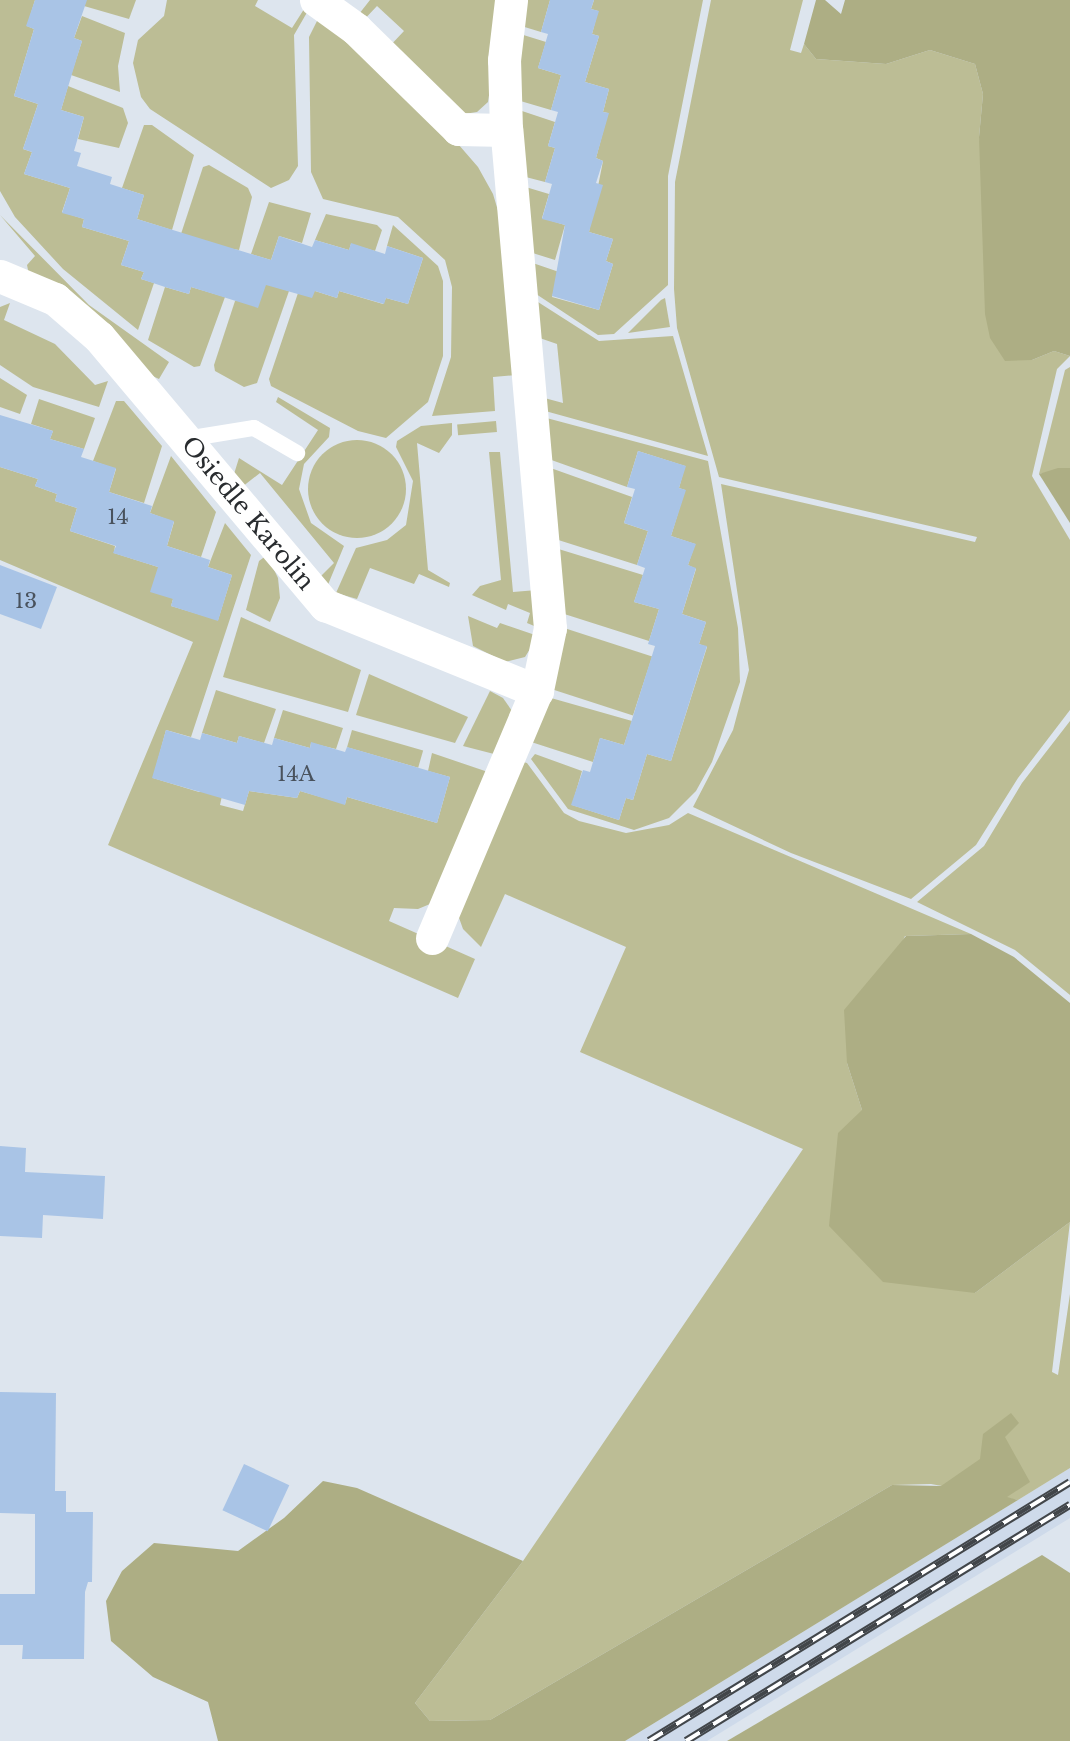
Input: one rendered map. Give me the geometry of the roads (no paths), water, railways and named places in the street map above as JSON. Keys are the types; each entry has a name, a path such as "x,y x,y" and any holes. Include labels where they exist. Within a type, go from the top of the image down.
{"street":[{"path":"316,0 356,29 458,129 506,130"},
{"path":"432,938 537,691 550,628 506,130 504,60 511,0"},
{"name":"Osiedle Karolin","path":"0,276 75,312 325,605 537,691"}],"lane":[{"path":"186,439 254,428 297,453"}],"railway":[{"path":"649,1741 1070,1482"},
{"path":"686,1741 1070,1505"}]}
